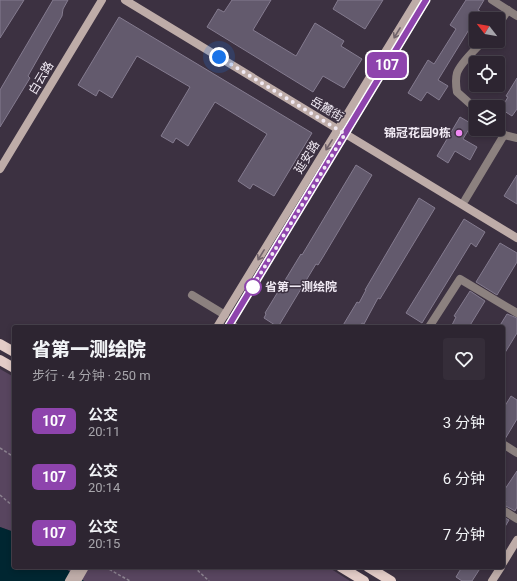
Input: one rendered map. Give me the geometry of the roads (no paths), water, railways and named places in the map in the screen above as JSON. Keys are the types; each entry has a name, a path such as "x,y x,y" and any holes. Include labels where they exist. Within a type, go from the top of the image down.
{"main road":[{"path":"0,344 12,351"},
{"path":"0,360 12,367"},
{"path":"344,569 364,581"},
{"path":"371,569 391,581"}],"street":[{"name":"白云路","path":"0,160 98,0"},
{"name":"白云路","path":"0,169 102,0"},
{"name":"岳麓街","path":"125,0 517,232"},
{"name":"岳麓街","path":"136,0 517,238"},
{"name":"延安路","path":"233,325 417,0"},
{"name":"延安路","path":"218,325 426,0"},
{"path":"492,0 517,16"},
{"path":"505,14 508,10"},
{"path":"469,103 457,92 457,72 476,48"},
{"path":"505,134 517,138"},
{"path":"465,200 503,136"},
{"path":"430,325 460,279 517,313"},
{"path":"192,295 225,315"},
{"path":"505,445 517,453"},
{"path":"505,511 517,519"},
{"path":"505,560 517,540"},
{"path":"69,581 76,569"},
{"path":"77,581 84,569"},
{"path":"492,581 500,569"}],"water":[{"path":"0,527 12,531 12,569 66,569 84,581 0,581"}],"place":[{"name":"锦冠花园9栋","path":"459,133"},
{"name":"省第一测绘院","path":"253,287"}]}
